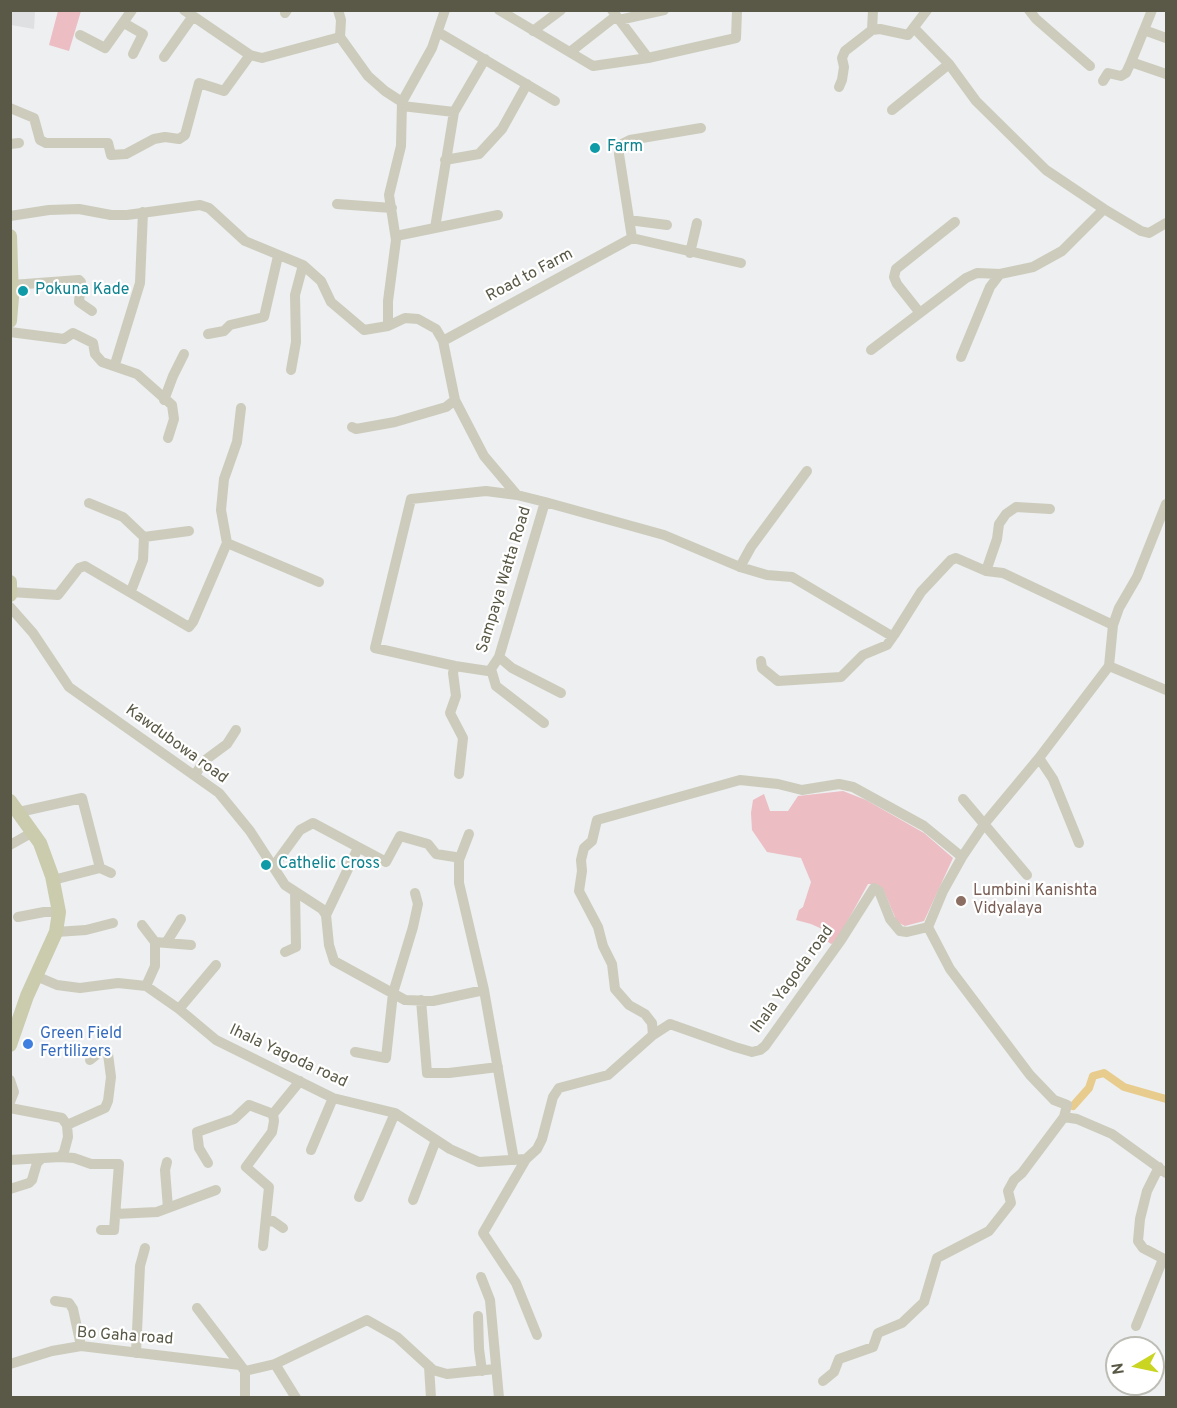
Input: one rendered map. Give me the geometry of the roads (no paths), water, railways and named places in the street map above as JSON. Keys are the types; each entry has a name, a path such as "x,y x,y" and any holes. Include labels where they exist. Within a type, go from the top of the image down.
{"main road":[{"path":"10,236 12,285 10,321"},
{"path":"10,582 11,593"},
{"path":"10,1045 27,996 56,932 58,912 48,862 33,832 15,807"}],"street":[{"path":"80,35 105,48 132,10"},
{"path":"338,10 341,20 340,37 368,76 385,91 402,104 454,112"},
{"path":"499,10 593,66 648,58 736,38 737,10"},
{"path":"533,31 561,10"},
{"path":"570,51 615,16 663,10"},
{"path":"872,30 873,10"},
{"path":"839,87 842,80 844,67 842,58 845,51 872,30 880,29 908,35 915,29 927,10"},
{"path":"1029,10 1036,19 1090,66"},
{"path":"1103,81 1108,73 1120,76 1126,73 1152,10"},
{"path":"388,326 388,301 396,236 389,195 401,146 402,104 432,48 445,11"},
{"path":"164,57 188,13 250,55 262,58 340,37"},
{"path":"615,16 648,58"},
{"path":"124,23 143,34 133,54"},
{"path":"915,29 949,64 976,101 1046,170 1141,231 1149,233 1167,223"},
{"path":"1144,30 1167,38"},
{"path":"438,32 555,101"},
{"path":"10,108 34,118 40,140 46,143 108,143 111,155 126,154 154,139 179,139 184,135 199,83 224,91 250,55"},
{"path":"435,228 454,112 484,59"},
{"path":"1131,62 1167,74"},
{"path":"892,110 949,64"},
{"path":"445,160 479,154 502,129 527,84"},
{"path":"700,128 630,140 620,145 619,154 632,238 741,263"},
{"path":"337,204 392,208"},
{"path":"10,216 59,209 79,209 111,215 200,205 209,208 245,241 303,265 321,281 331,302 364,330 388,326 405,318 418,319 436,329 443,341"},
{"path":"871,350 966,278 977,273 1000,274 1033,267 1062,251 1104,209"},
{"path":"116,361 140,284 143,212"},
{"path":"396,236 498,215"},
{"path":"628,220 668,225"},
{"path":"920,313 897,285 894,277 896,269 956,222"},
{"path":"690,253 697,223"},
{"name":"Road to Farm","path":"443,341 632,238"},
{"path":"208,334 224,331 230,325 264,317 278,256"},
{"path":"291,370 296,342 295,296 303,265"},
{"path":"961,357 990,287 1000,274"},
{"path":"12,285 79,280 81,282 79,302 92,311"},
{"path":"10,332 66,344 73,333 93,343 95,354 102,362 137,374 172,405 174,419 168,438"},
{"name":"Sampaya Watta Road","path":"443,341 455,400 484,456 517,495"},
{"path":"165,400 184,354"},
{"path":"352,427 356,429 395,422 446,407 455,400"},
{"path":"11,593 58,595 79,568 85,566 189,627 227,543 221,510 225,479 237,442 241,408"},
{"path":"740,567 751,547 807,471"},
{"name":"Sampaya Watta Road","path":"486,491 545,502 499,657 491,669 488,671 454,666 375,648 411,499 486,491"},
{"path":"545,502 664,535 740,567 766,575 792,577 890,635 894,635"},
{"path":"89,503 123,517 144,537 143,560 131,591"},
{"path":"823,1382 834,1372 839,1359 873,1347 878,1333 902,1323 924,1302 937,1258 989,1231 1011,1203 1008,1191 1014,1180 1022,1173 1064,1117 1067,1105 1054,1100 1030,1075 950,969 928,927 943,891 985,822 1039,758 1109,666 1113,625 1119,608 1137,577 1167,504"},
{"path":"986,571 997,538 999,524 1006,514 1016,507 1050,509"},
{"path":"144,537 189,531"},
{"path":"227,543 319,582"},
{"path":"761,661 762,668 778,681 841,677 864,655 887,645 921,592 951,560 956,558 986,571 1002,573 1113,625"},
{"name":"Kawdubowa road","path":"10,607 33,633 69,687 219,794 250,831 285,885 322,909 326,915"},
{"path":"499,657 512,668 561,693"},
{"path":"454,666 456,696 450,713 463,738 459,774"},
{"path":"1109,666 1167,690"},
{"path":"491,669 496,686 544,723"},
{"path":"195,775 204,760 227,744 236,730"},
{"path":"1039,758 1053,779 1079,843"},
{"path":"653,1035 652,1023 645,1014 629,1005 615,989 612,964 603,946 598,927 579,891 584,848 592,841 597,820 740,780 778,784 802,790 839,784 853,787 924,826 962,857"},
{"path":"15,807 82,798 100,868"},
{"path":"963,799 985,822 1027,875"},
{"path":"273,867 300,830 313,823 386,862 400,836 428,844 436,854 455,857 459,860"},
{"path":"10,845 33,832"},
{"path":"469,834 459,860 459,883 484,990 514,1161"},
{"path":"358,848 326,915 329,945 334,961 405,1000 433,1001 484,990"},
{"path":"53,880 100,868 111,873"},
{"name":"Ihala Yagoda road","path":"36,976 57,985 80,988 118,983 146,986 179,1009 216,1040 333,1098 395,1113 450,1149 479,1162 514,1161 526,1159 537,1149 542,1139 553,1097 559,1088 608,1075 653,1035 670,1024 752,1052 760,1050 841,940 874,888 879,891 890,919 900,931 907,932 928,927"},
{"path":"285,952 296,947 295,891"},
{"path":"354,1052 386,1058 393,993 418,904 415,893"},
{"path":"18,917 58,912"},
{"path":"146,986 155,966 161,943 181,919"},
{"path":"56,932 86,930 113,923"},
{"path":"142,925 161,943 191,945"},
{"path":"179,1009 216,965"},
{"path":"421,1000 427,1072 449,1073 498,1067"},
{"path":"67,1125 105,1108 108,1101 111,1077 108,1054 101,1051 90,1060"},
{"path":"10,1080 14,1092 10,1102"},
{"path":"263,1246 269,1187 246,1167 272,1132 273,1114 300,1080"},
{"path":"311,1150 333,1098"},
{"path":"208,1163 200,1148 197,1132 234,1119 249,1105 273,1114"},
{"path":"10,1107 62,1118 67,1125 68,1137 64,1152 60,1157"},
{"path":"359,1197 395,1113"},
{"path":"1064,1117 1077,1119 1112,1134 1163,1170 1147,1191 1140,1219 1138,1241 1143,1248 1165,1260 1136,1326"},
{"path":"413,1200 436,1140"},
{"path":"10,1160 60,1157 75,1158 91,1164 120,1164 114,1230 101,1230"},
{"path":"10,1189 33,1180 37,1163 41,1159"},
{"path":"526,1159 483,1233 516,1283 537,1335"},
{"path":"167,1162 165,1170 168,1208"},
{"path":"116,1214 157,1212 216,1190"},
{"path":"266,1222 273,1221 284,1228"},
{"path":"136,1353 140,1266 145,1248"},
{"path":"481,1277 490,1300 499,1398"},
{"path":"55,1300 69,1303 73,1309 81,1346"},
{"path":"197,1308 242,1368 245,1398"},
{"path":"478,1316 482,1371"},
{"path":"242,1368 275,1364 367,1320 397,1337 433,1370 447,1374 495,1369"},
{"name":"Bo Gaha road","path":"10,1364 44,1353 81,1346 186,1357 242,1368"},
{"path":"275,1364 296,1398"},
{"path":"429,1366 431,1398"}],"waterway":[{"path":"1073,1106 1089,1088 1093,1076 1104,1073 1124,1087 1166,1099"}],"place":[{"name":"Farm","path":"595,148"},
{"name":"Pokuna Kade","path":"23,291"},
{"name":"Cathelic Cross","path":"266,865"},
{"name":"Lumbini Kanishta Vidyalaya","path":"961,901"},
{"name":"Green Field Fertilizers","path":"28,1044"}]}
